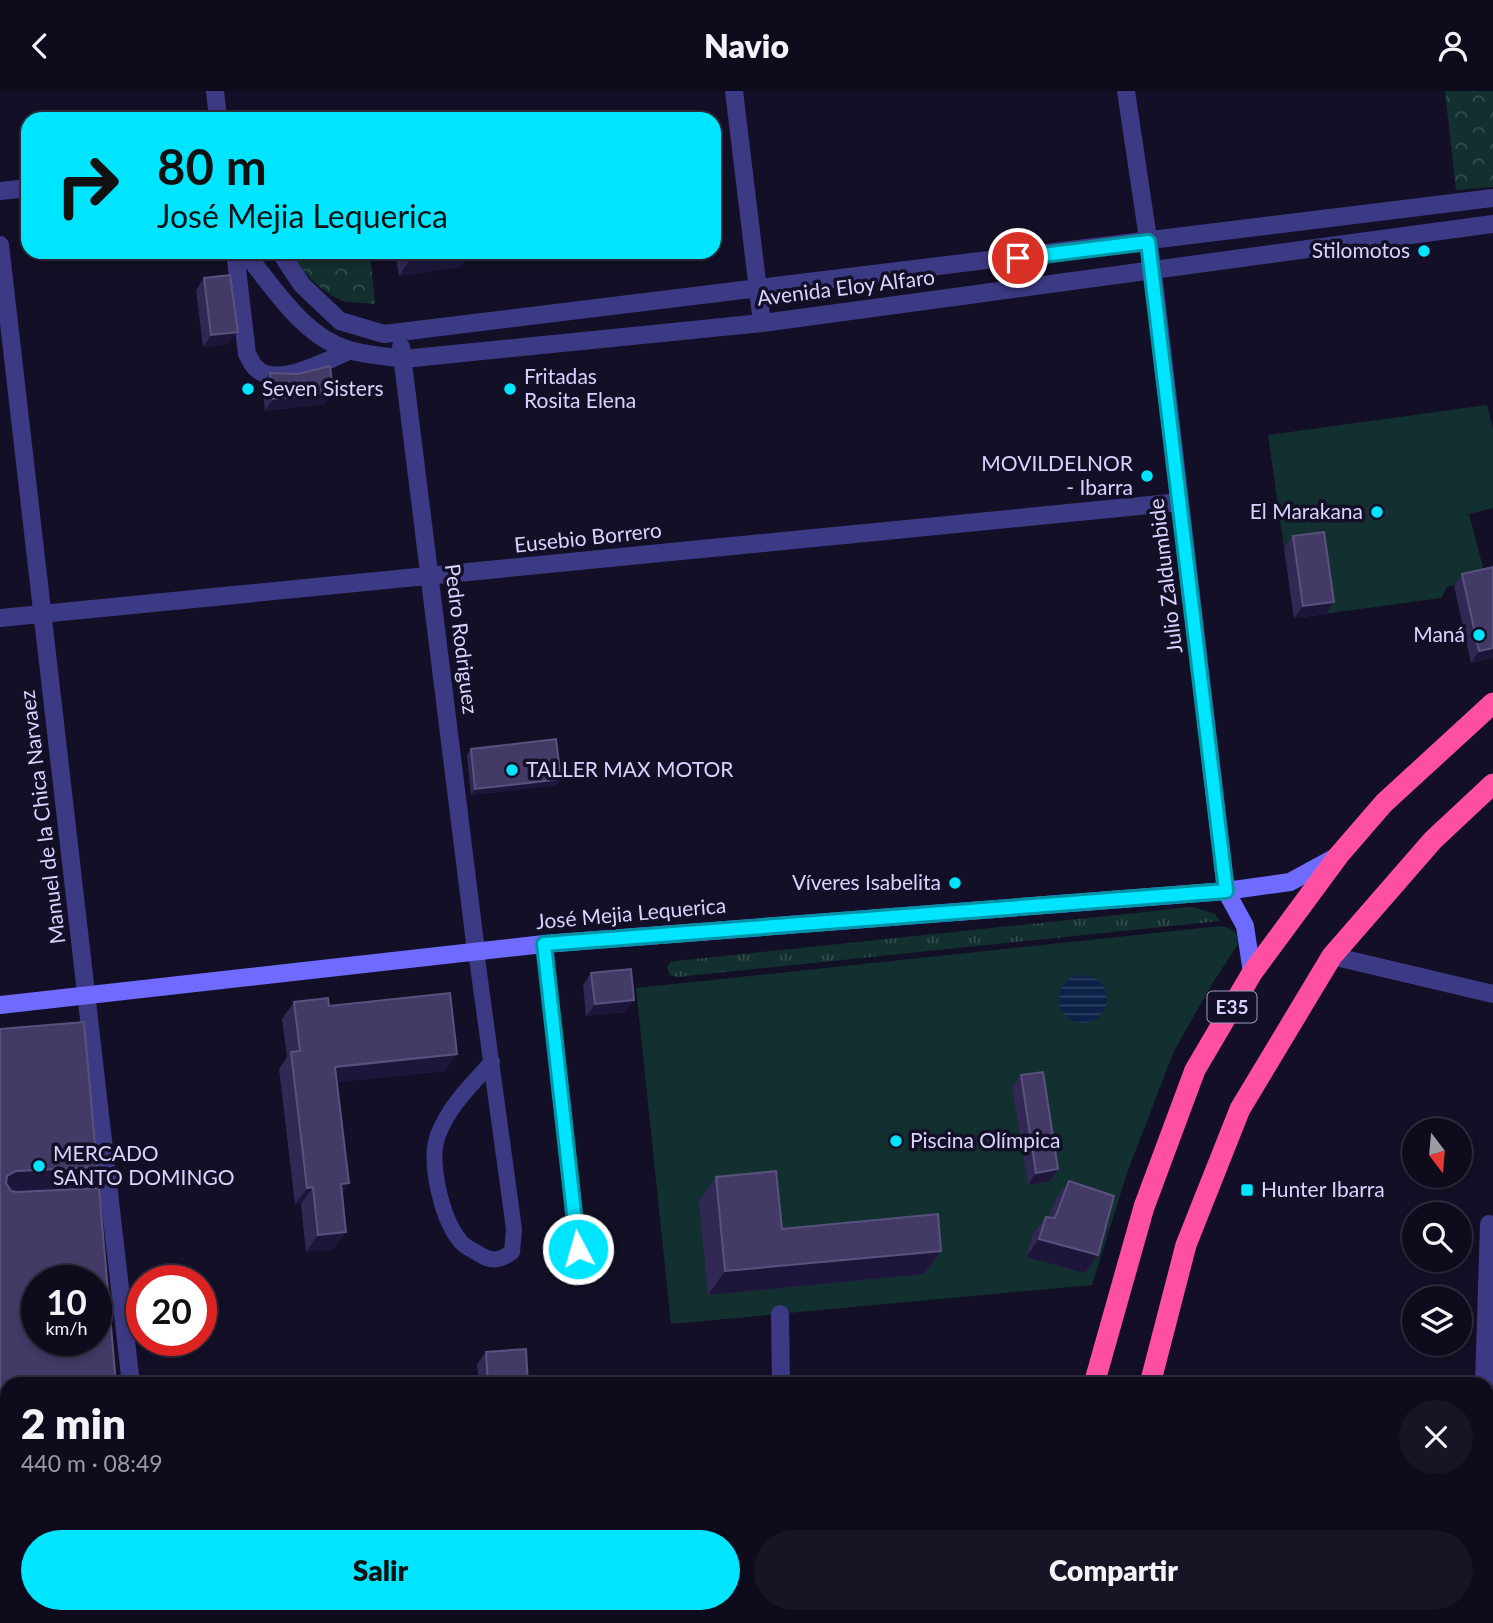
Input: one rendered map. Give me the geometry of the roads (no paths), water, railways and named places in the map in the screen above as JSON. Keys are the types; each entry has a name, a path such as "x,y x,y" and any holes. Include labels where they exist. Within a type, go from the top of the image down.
{"highway":[{"name":"E35","path":"1096,1377 1144,1207 1195,1070 1252,973 1339,855 1384,803 1493,703"},
{"name":"E35","path":"1152,1377 1186,1245 1240,1109 1332,956 1433,840 1493,784"}],"street":[{"path":"215,91 217,112"},
{"path":"734,91 762,323"},
{"name":"Julio Zaldumbide","path":"1126,91 1153,272 1226,891"},
{"path":"0,191 21,189"},
{"name":"Avenida Eloy Alfaro","path":"285,259 302,285 340,321 384,334 1493,198"},
{"name":"Avenida Eloy Alfaro","path":"250,259 297,315 320,337 349,351 403,359 762,323 1493,225"},
{"name":"Manuel de la Chica Narvaez","path":"0,245 86,995 103,1199 130,1377"},
{"path":"236,259 247,354 255,368 266,375 292,375 349,351"},
{"name":"Pedro Rodriguez","path":"400,332 476,951"},
{"name":"Eusebio Borrero","path":"0,618 1180,502"},
{"name":"José Mejia Lequerica","path":"0,1005 544,944 1226,891 1290,882 1339,855"},
{"path":"1226,891 1245,926 1252,973"},
{"path":"1332,956 1493,995"},
{"path":"1484,1377 1489,1224"},
{"path":"780,1314 781,1377"}],"lane":[{"path":"544,944 578,1249"},
{"path":"476,951 492,1062 514,1229 512,1252 503,1259 487,1259 461,1243 443,1209 435,1167 437,1136 456,1101 492,1062"}],"water":[{"path":"1083,975 1100,982 1107,999 1100,1016 1083,1023 1066,1016 1059,999 1066,982"}],"place":[{"name":"Stilomotos","path":"1424,251"},
{"name":"Seven Sisters","path":"248,389"},
{"name":"Fritadas Rosita Elena","path":"510,389"},
{"name":"MOVILDELNOR - Ibarra","path":"1147,476"},
{"name":"El Marakana","path":"1377,512"},
{"name":"Maná","path":"1479,635"},
{"name":"TALLER MAX MOTOR","path":"512,770"},
{"name":"Víveres Isabelita","path":"955,883"},
{"name":"Piscina Olímpica","path":"896,1141"},
{"name":"MERCADO SANTO DOMINGO","path":"39,1166"},
{"name":"Hunter Ibarra","path":"1247,1190"}]}
